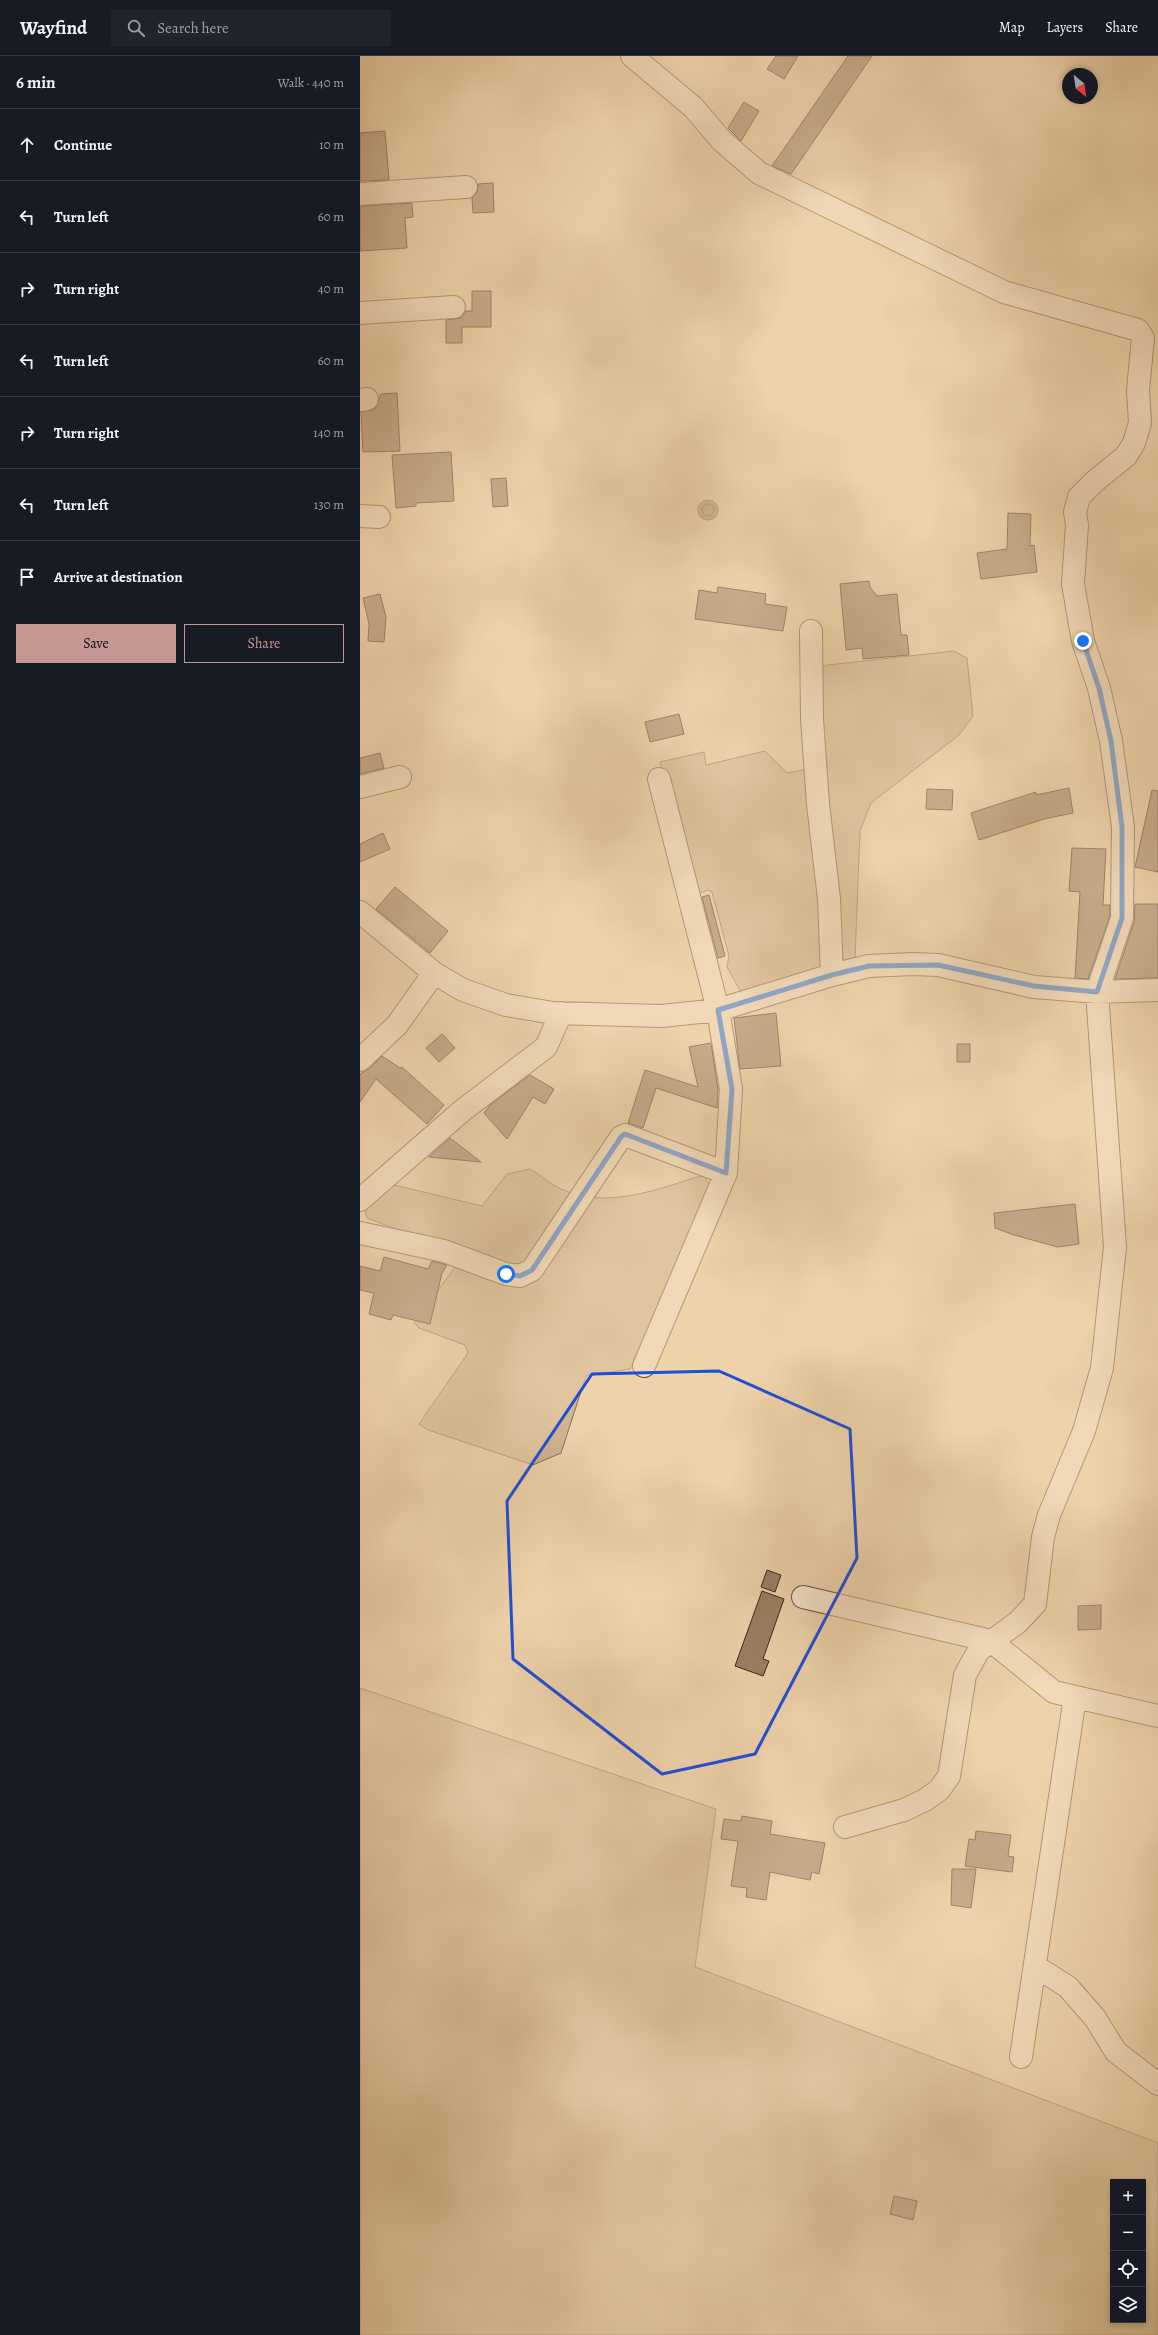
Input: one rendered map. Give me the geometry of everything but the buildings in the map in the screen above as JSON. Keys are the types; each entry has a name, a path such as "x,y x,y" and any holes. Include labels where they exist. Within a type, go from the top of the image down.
{"street":[{"path":"632,56 693,107 722,141 759,173 1004,292 1138,330 1143,338 1138,390 1140,423 1134,443 1126,456 1094,482 1079,497 1075,512 1077,525 1073,584 1083,641 1099,688 1111,741 1122,827 1122,918 1097,992 1115,1247 1102,1368 1084,1431 1049,1515 1043,1537 1036,1604 1017,1623 979,1650 965,1675 949,1776 939,1790 925,1800 904,1810 845,1827"},
{"path":"360,194 466,187"},
{"path":"360,313 454,307"},
{"path":"811,631 812,719 818,804 829,899 832,975"},
{"path":"360,787 400,777"},
{"path":"644,1366 726,1173 732,1089 718,1010 659,779"},
{"path":"360,912 434,973 463,990 506,1005 562,1013 662,1016 718,1010 832,975 869,966 938,965 1034,986 1097,992 1158,990"},
{"path":"360,1060 398,1025 434,973"},
{"path":"360,1200 463,1110 546,1047 562,1013"},
{"path":"360,1233 444,1251 506,1274 520,1276 532,1270 621,1137 625,1134 726,1173"},
{"path":"803,1597 991,1641 1054,1692 1158,1716"},
{"path":"1021,2057 1075,1698"},
{"path":"1035,1966 1068,1987 1095,2018 1116,2052 1158,2084"}],"highlighted area":[{"path":"719,1371 850,1429 857,1558 755,1754 662,1774 513,1659 507,1501 592,1374"}],"shaded area":[{"path":"954,651 967,658 973,716 959,735 871,803 860,831 855,959 743,996 727,967 729,956 712,892 708,890 697,894 694,892 660,762 704,752 706,765 765,751 787,773 821,767 819,666"},
{"path":"530,1169 561,1189 579,1195 597,1198 633,1195 704,1175 711,1189 630,1369 586,1376 561,1453 533,1465 428,1430 419,1424 468,1353 465,1345 419,1328 414,1322 456,1266 451,1250 367,1218 364,1207 390,1184 482,1206 507,1174"},
{"path":"360,1688 716,1809 695,1967 1158,2143 1158,2335 360,2335"}],"water":[{"path":"704,500 712,500 718,506 718,514 712,520 704,520 698,514 698,506"}],"route":[{"path":"506,1274 520,1276 532,1270 621,1137 625,1134 726,1173 732,1089 718,1010 832,975 869,966 914,964 938,965 963,969 1034,986 1097,992 1122,918 1122,827 1111,741 1099,688 1083,641"}]}
